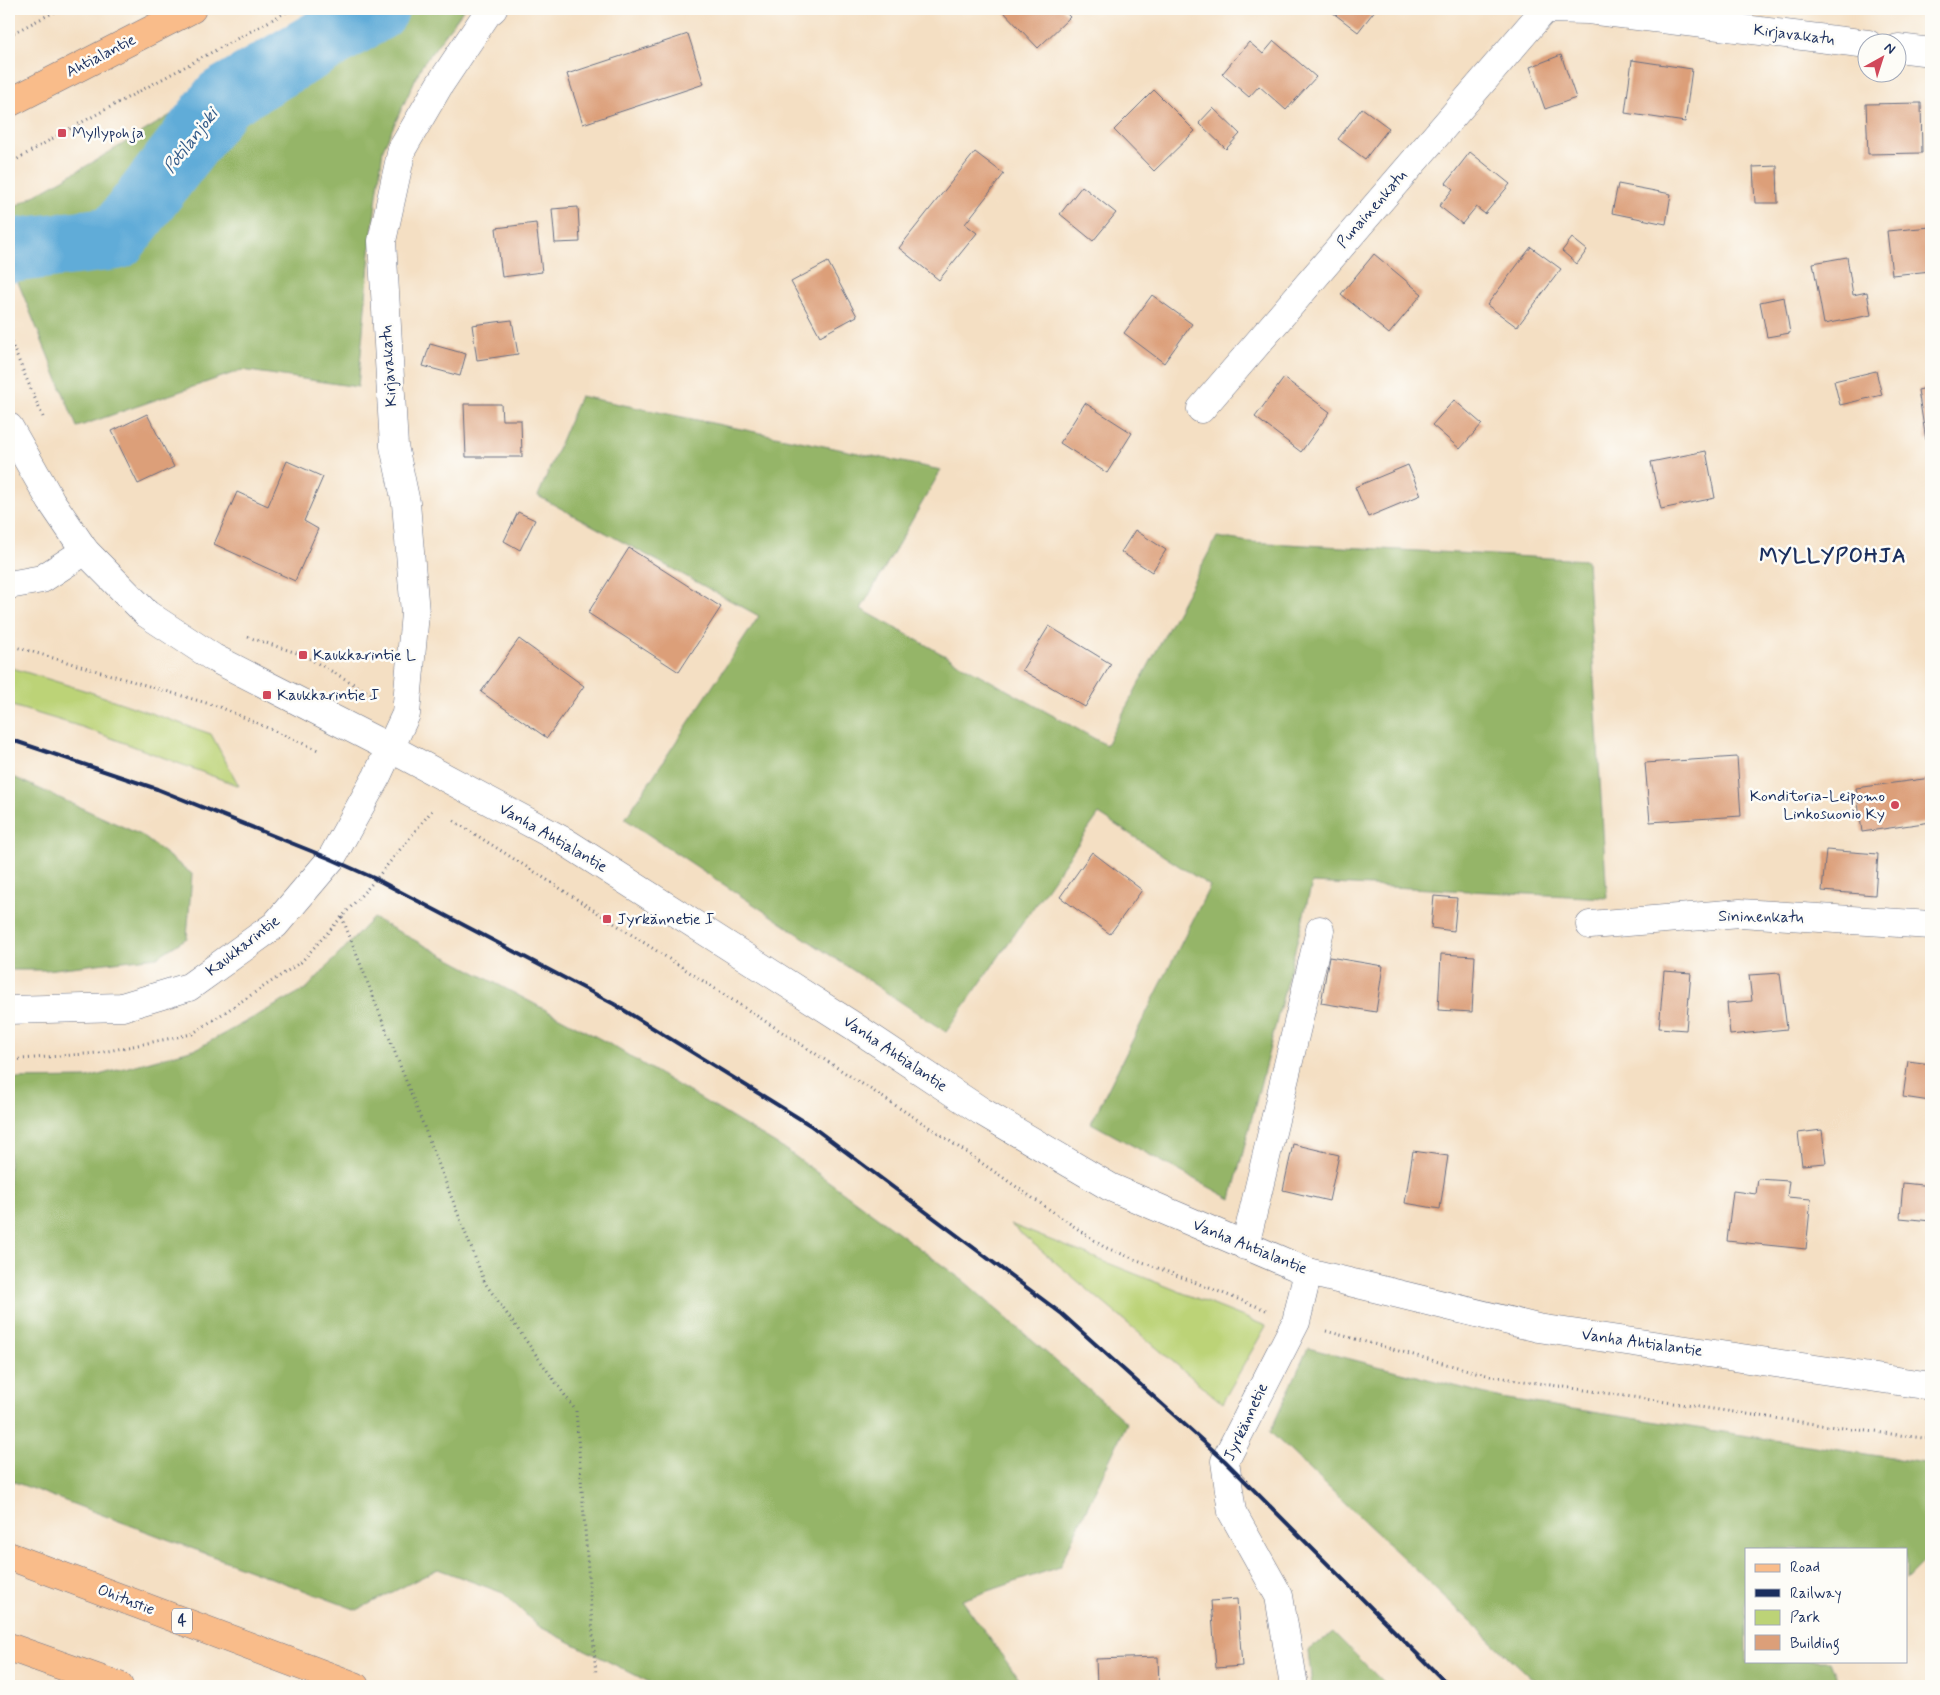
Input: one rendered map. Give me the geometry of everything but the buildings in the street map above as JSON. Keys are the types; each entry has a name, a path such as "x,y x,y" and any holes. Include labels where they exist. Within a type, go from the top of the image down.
{"main road":[{"name":"Ahtialantie","path":"9,103 192,9"},
{"name":"Ohitustie","path":"9,1556 354,1686"},
{"path":"9,1647 119,1686"}],"street":[{"name":"Kirjavakatu","path":"390,748 406,714 415,613 406,502 394,446 382,241 402,149 440,84 487,14 493,9"},
{"name":"Kirjavakatu","path":"1543,9 1588,10 1858,43"},
{"name":"Punainenkatu","path":"1201,409 1543,9"},
{"path":"1908,49 1931,52"},
{"name":"Vanha Ahtialantie","path":"9,427 51,502 85,551 147,614 214,658 390,748 564,841 852,1025 981,1111 1110,1187 1308,1272 1538,1328 1931,1386"},
{"path":"9,585 42,579 85,551"},
{"name":"Kaukkarintie","path":"9,1010 122,1006 189,987 275,925 331,859 377,776 390,748"},
{"name":"Sininenkatu","path":"1590,925 1740,913 1931,925"},
{"path":"1245,1246 1320,930"},
{"name":"Jyrkännetie","path":"1294,1686 1279,1596 1232,1512 1225,1461 1296,1322 1308,1272"}],"path":[{"path":"9,34 60,9"},
{"path":"9,164 40,144 292,9"},
{"path":"9,338 46,423"},
{"path":"247,636 303,655 406,714"},
{"path":"342,916 485,1283 576,1411 596,1675"}],"green space":[{"path":"346,9 464,9 421,67 383,149 371,242 358,387 242,370 77,427 9,260 9,210 88,165"},
{"path":"580,396 941,470 861,609 1106,745 1217,537 1249,542 1587,560 1607,898 1312,883 1231,1199 1091,1123 1210,886 1099,814 946,1032 625,819 759,616 538,496"},
{"path":"9,667 90,692 211,734 239,786 82,727 9,705"},
{"path":"9,775 141,835 192,874 187,938 157,957 46,970 9,970"},
{"path":"373,918 606,1042 789,1152 965,1282 1127,1423 1059,1567 962,1600 1024,1686 657,1686 538,1626 503,1593 438,1569 357,1610 9,1480 9,1079 88,1078 198,1048 307,988"},
{"path":"1010,1224 1266,1326 1222,1403"},
{"path":"1308,1348 1501,1398 1931,1464 1931,1555 1908,1578 1908,1548 1745,1548 1745,1662 1830,1662 1840,1686 1539,1686 1270,1432"},
{"path":"1333,1632 1387,1686 1312,1686 1308,1651"}],"waterway":[{"name":"Potilanjoki","path":"9,251 116,238 223,99 377,9"}],"railway":[{"path":"9,739 157,789 376,879 614,1004 810,1125 1062,1314 1225,1461 1449,1686"}],"place":[{"name":"Myllypohja","path":"62,133"},
{"name":"Kaukkarintie L","path":"303,655"},
{"name":"Kaukkarintie I","path":"267,695"},
{"name":"Konditoria-Leipomo Linkosuonio Ky","path":"1895,805"},
{"name":"Jyrkännetie I","path":"607,919"}],"district":[{"name":"MYLLYPOHJA","path":"1833,556"}]}
